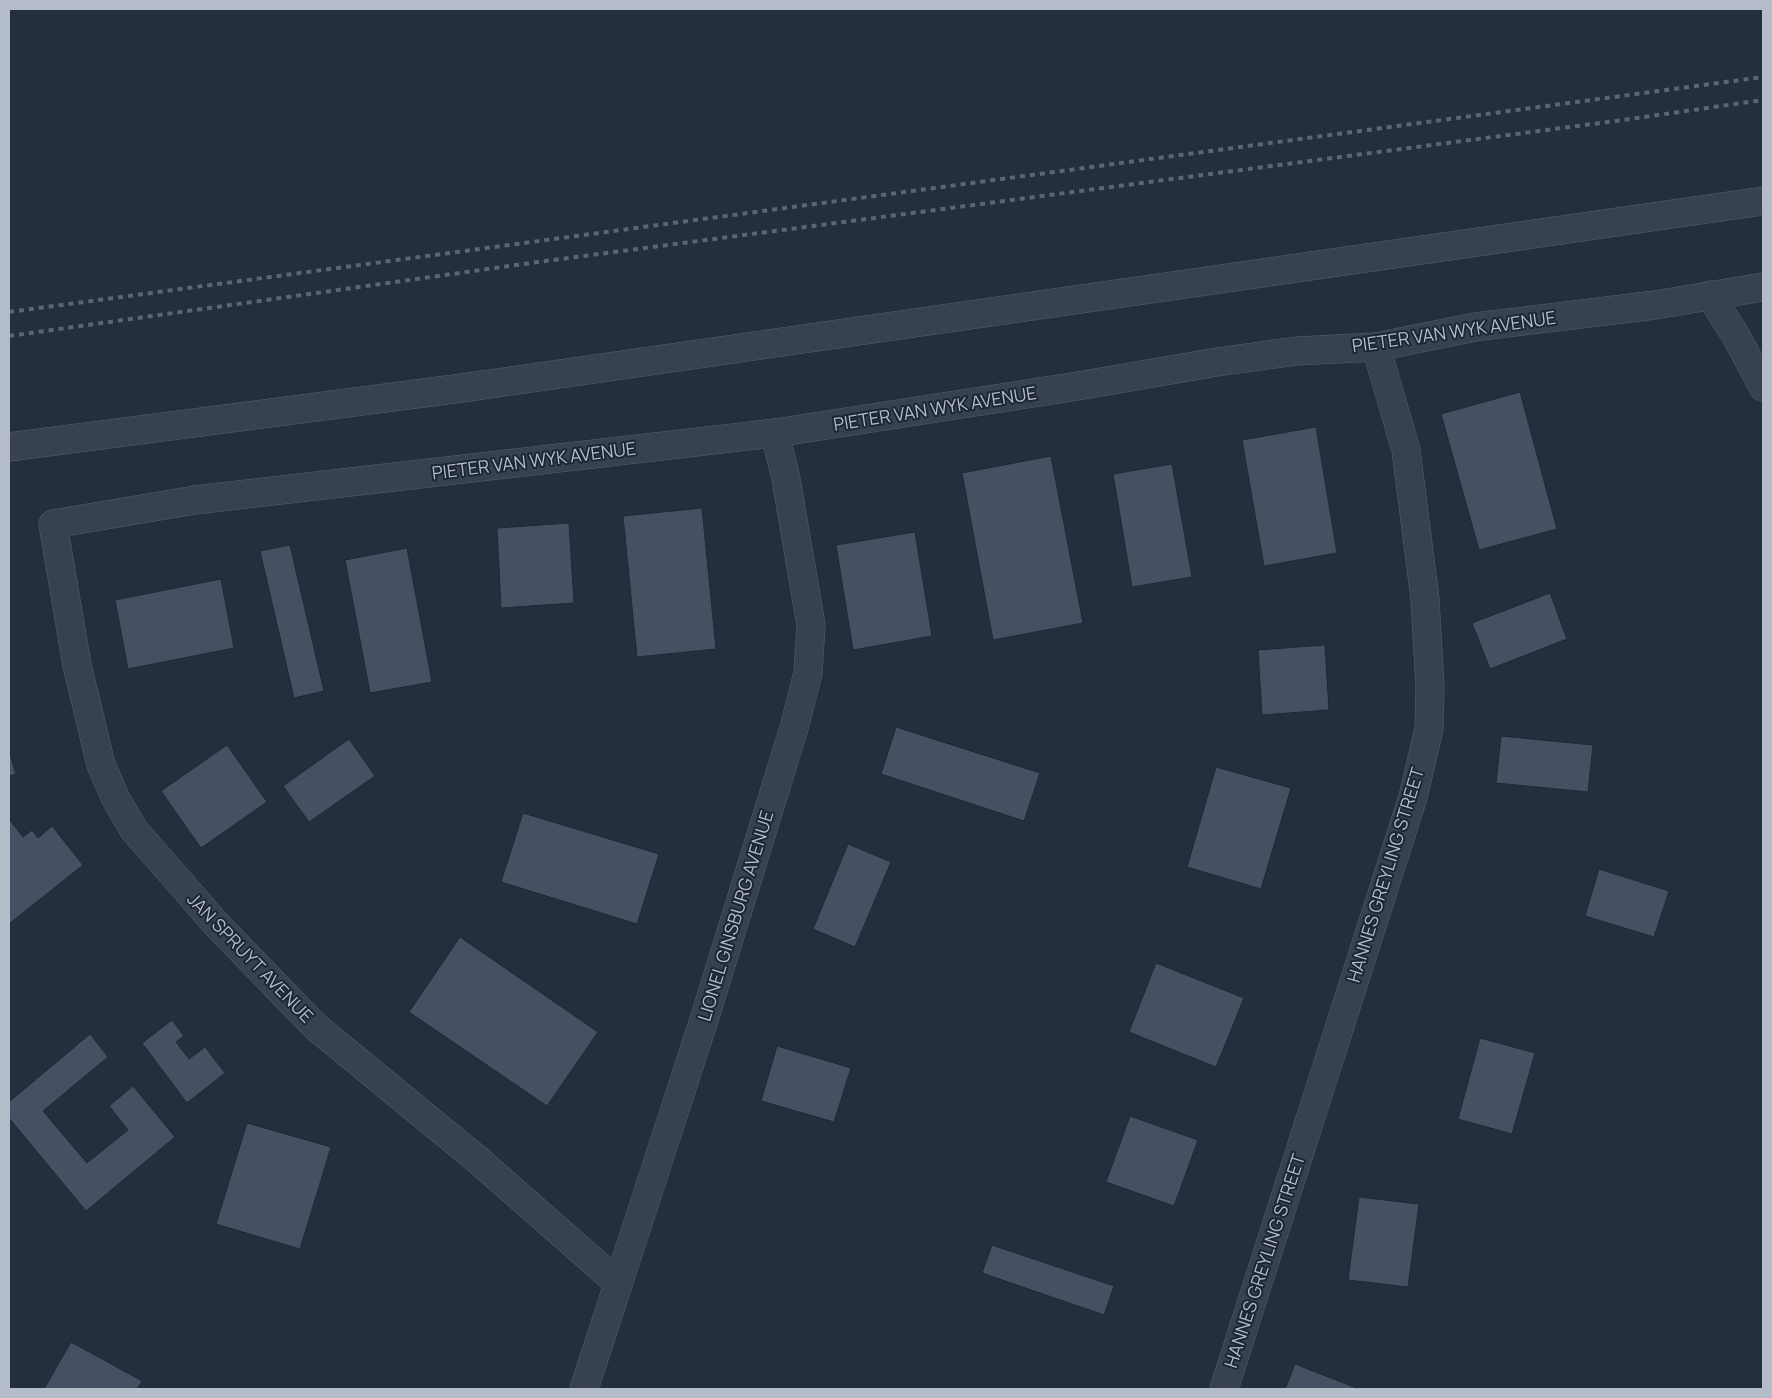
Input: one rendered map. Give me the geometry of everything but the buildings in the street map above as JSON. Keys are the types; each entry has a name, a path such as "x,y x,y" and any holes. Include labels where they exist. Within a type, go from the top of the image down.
{"street":[{"path":"9,447 540,376 1763,201"},
{"name":"PIETER VAN WYK AVENUE","path":"53,524 195,500 775,434 1217,362 1297,351 1376,347 1475,327 1763,288"},
{"path":"1710,295 1736,336 1763,387"},
{"name":"HANNES GREYLING STREET","path":"1224,1389 1413,797 1429,729 1430,687 1425,599 1407,460 1376,347"},
{"name":"LIONEL GINSBURG AVENUE","path":"584,1389 703,1023 794,728 808,673 811,625 786,479 775,434"},
{"name":"JAN SPRUYT AVENUE","path":"53,524 75,656 101,765 116,799 134,830 217,925 316,1027 478,1160 618,1283"}],"railway":[{"path":"9,312 1763,77"},
{"path":"9,336 538,262 1763,100"}]}
